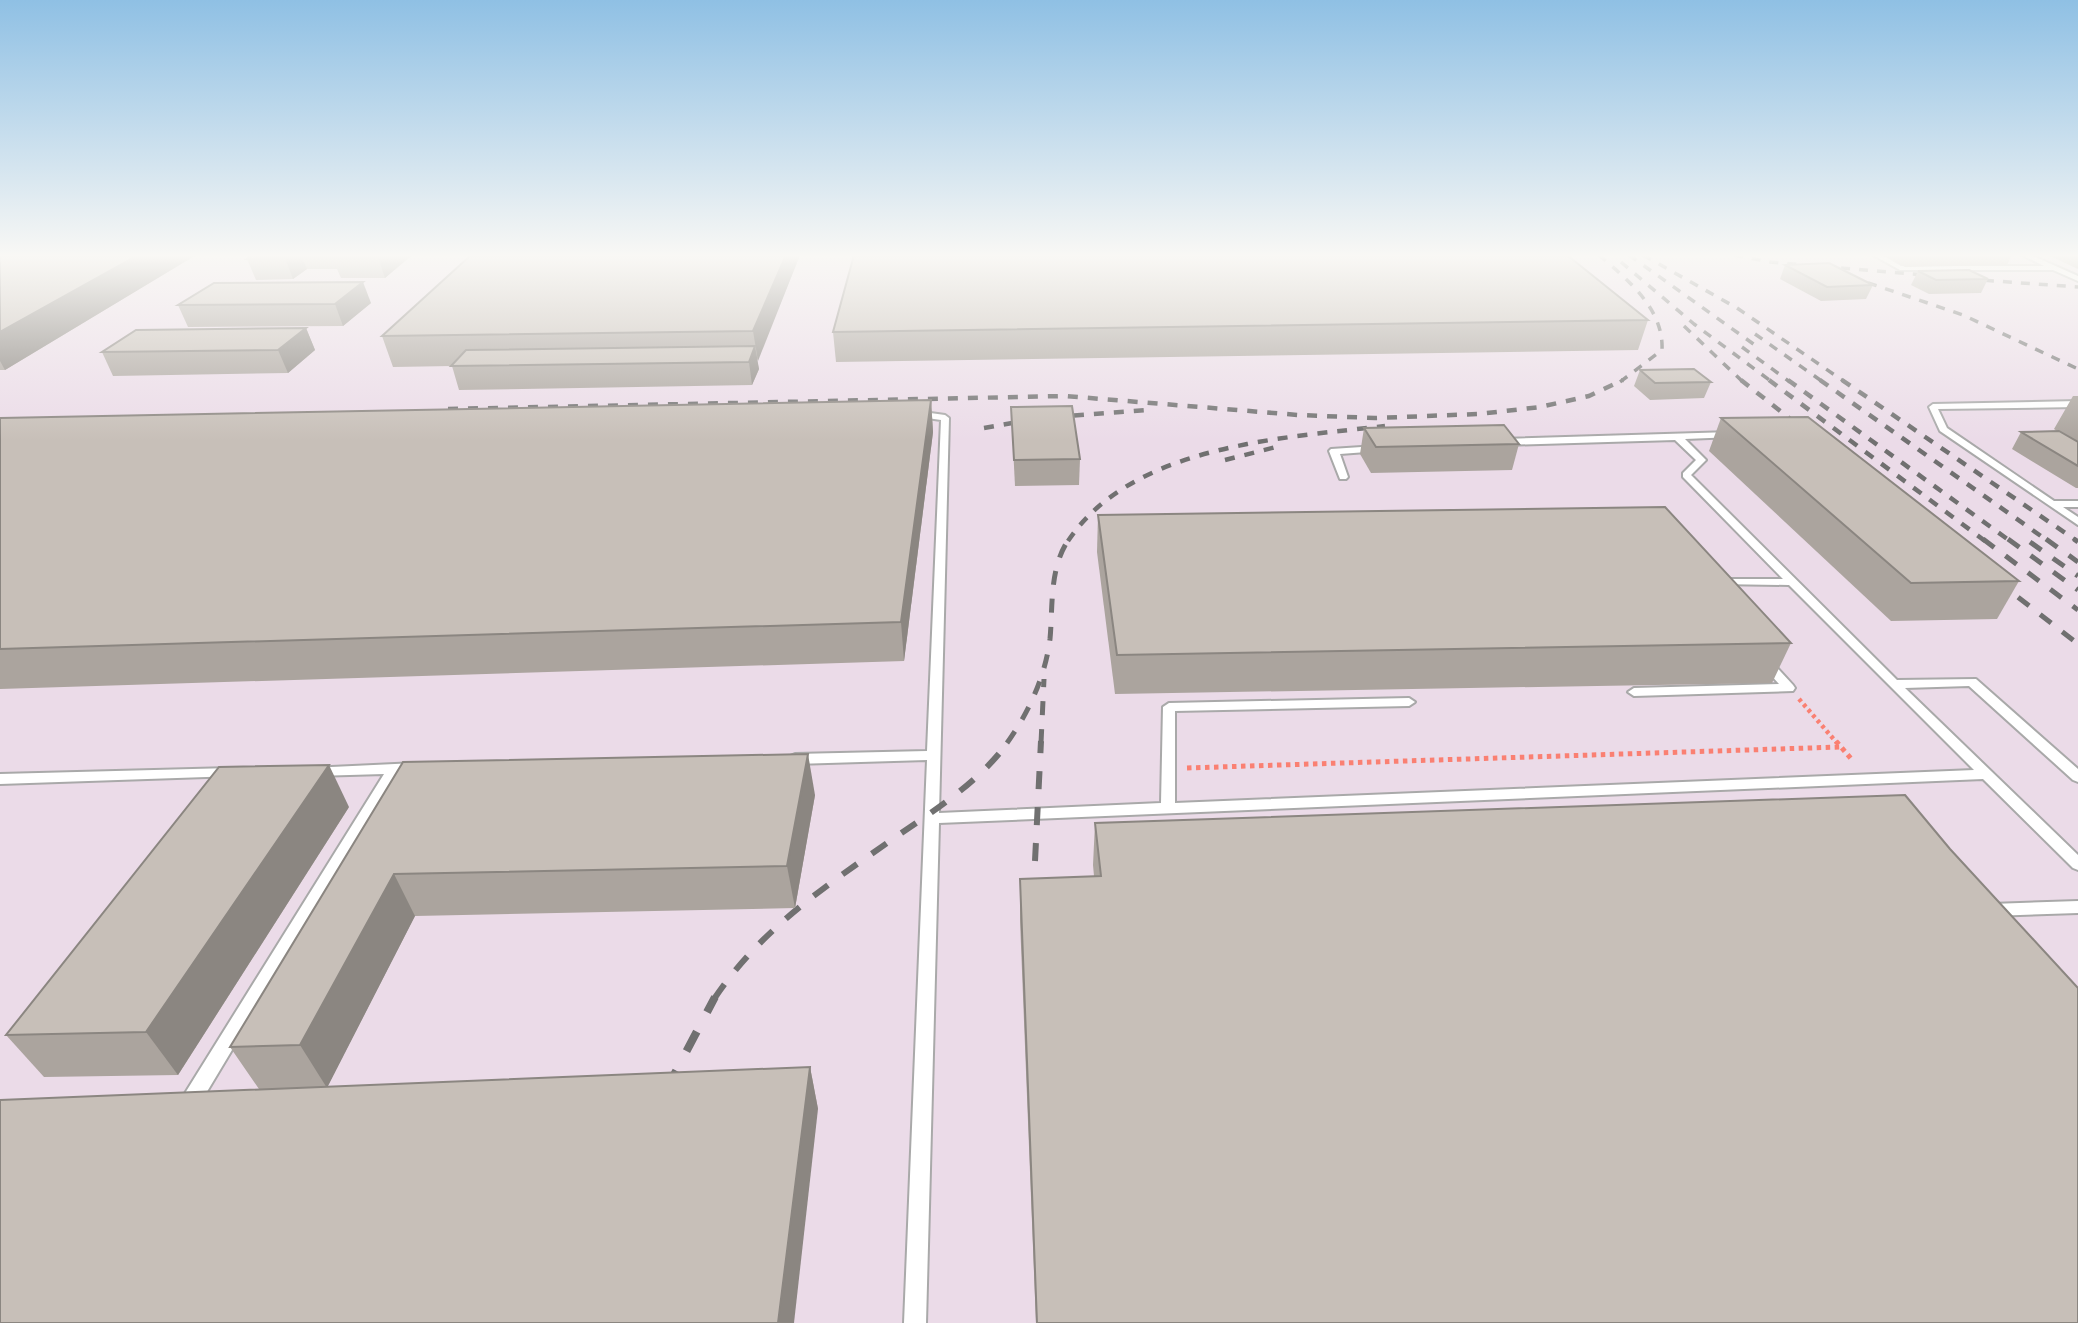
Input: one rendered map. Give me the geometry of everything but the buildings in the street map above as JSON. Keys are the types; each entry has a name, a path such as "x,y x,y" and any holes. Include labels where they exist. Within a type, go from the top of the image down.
{"lane":[{"path":"2078,404 1933,407 1943,429 2078,522"},
{"path":"900,412 945,418 915,1323"},
{"path":"1490,442 1744,435"},
{"path":"1677,437 1701,460 1686,475 2078,864"},
{"path":"1343,478 1334,451 1388,449"},
{"path":"2052,505 2078,504"},
{"path":"1704,582 1793,582"},
{"path":"1634,692 1789,688 1753,649"},
{"path":"1894,684 1972,682 2078,778"},
{"path":"1168,808 1169,707 1409,702"},
{"path":"782,759 934,755"},
{"path":"299,771 436,768"},
{"path":"175,1105 189,1104 394,769"},
{"path":"0,779 245,772"},
{"path":"932,818 1986,774"},
{"path":"1999,929 1982,910 2078,907"}],"path":[{"path":"1167,769 1840,747"}],"shaded area":[{"path":"0,317 2078,317 2078,1323 0,1323"}],"railway":[{"path":"1622,380 1662,350 1661,335 1655,317"},
{"path":"1685,317 1772,382"},
{"path":"1715,317 1759,348"},
{"path":"1750,317 1845,382"},
{"path":"1967,317 2078,369"},
{"path":"1684,326 1743,382"},
{"path":"1755,334 1823,382"},
{"path":"1742,347 1790,382"},
{"path":"448,409 1065,396 1298,415 1375,418 1479,414 1540,407 1589,396 1622,380"},
{"path":"1741,380 1803,429"},
{"path":"1769,380 1985,541"},
{"path":"1788,380 2010,541"},
{"path":"1820,380 2048,541"},
{"path":"1842,380 2077,541"},
{"path":"1054,417 1148,410"},
{"path":"984,428 1029,420"},
{"path":"1068,541 1096,509 1130,484 1169,466 1256,442 1385,426"},
{"path":"1225,460 1280,446"},
{"path":"1007,743 1029,706 1044,667 1050,639 1055,575 1069,539"},
{"path":"1983,539 2078,610"},
{"path":"2008,539 2078,590"},
{"path":"2046,539 2078,562"},
{"path":"2074,539 2078,542"},
{"path":"2030,542 2078,576"},
{"path":"1996,580 2078,644"},
{"path":"1041,743 1044,679"},
{"path":"714,999 733,973 775,928 848,870 958,792 986,768 1009,741"},
{"path":"1035,861 1041,741"},
{"path":"666,1090 715,997"}]}
